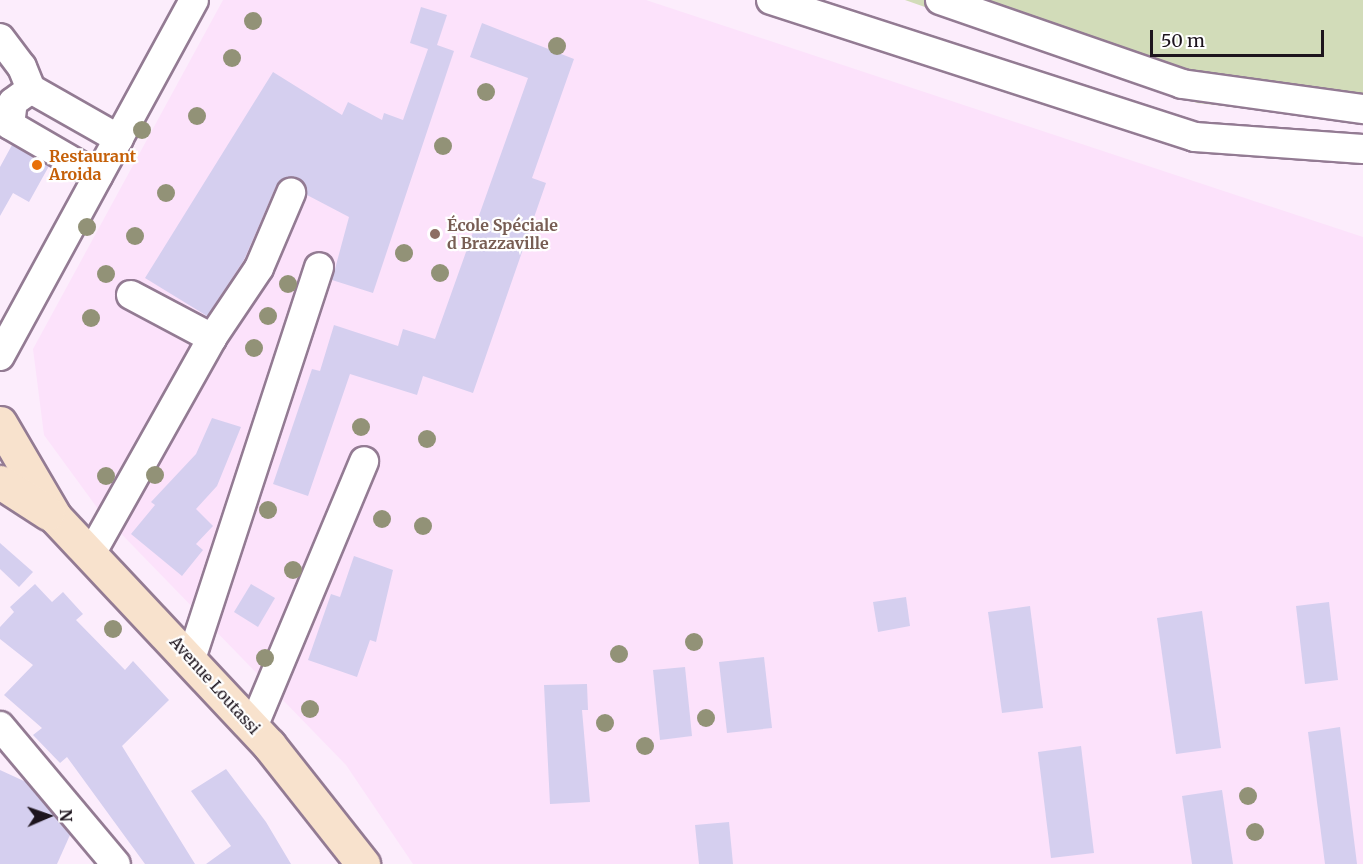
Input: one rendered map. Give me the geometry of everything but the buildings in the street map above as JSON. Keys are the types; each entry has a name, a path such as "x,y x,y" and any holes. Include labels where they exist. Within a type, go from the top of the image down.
{"main road":[{"name":"Avenue Loutassi","path":"0,423 55,517"},
{"name":"Avenue Loutassi","path":"0,482 55,517 191,659 253,727 363,864"}],"street":[{"path":"0,356 194,0"},
{"path":"771,0 1195,137 1363,149"},
{"path":"940,0 1182,84 1363,109"},
{"path":"0,38 31,89 119,139"},
{"path":"31,89 13,102 5,126 98,176"},
{"path":"91,554 212,338 259,268 291,193"},
{"path":"191,659 319,267"},
{"path":"131,295 212,338"},
{"path":"253,727 364,460"},
{"path":"0,726 116,864"}],"shaded area":[{"path":"223,0 646,0 1363,237 1363,864 413,864 346,765 101,513 44,435 33,349"}],"green space":[{"path":"905,0 1363,0 1363,122 1197,103"}],"place":[{"name":"Restaurant Aroida","path":"37,165"},
{"name":"École Spéciale d Brazzaville","path":"435,234"}]}
